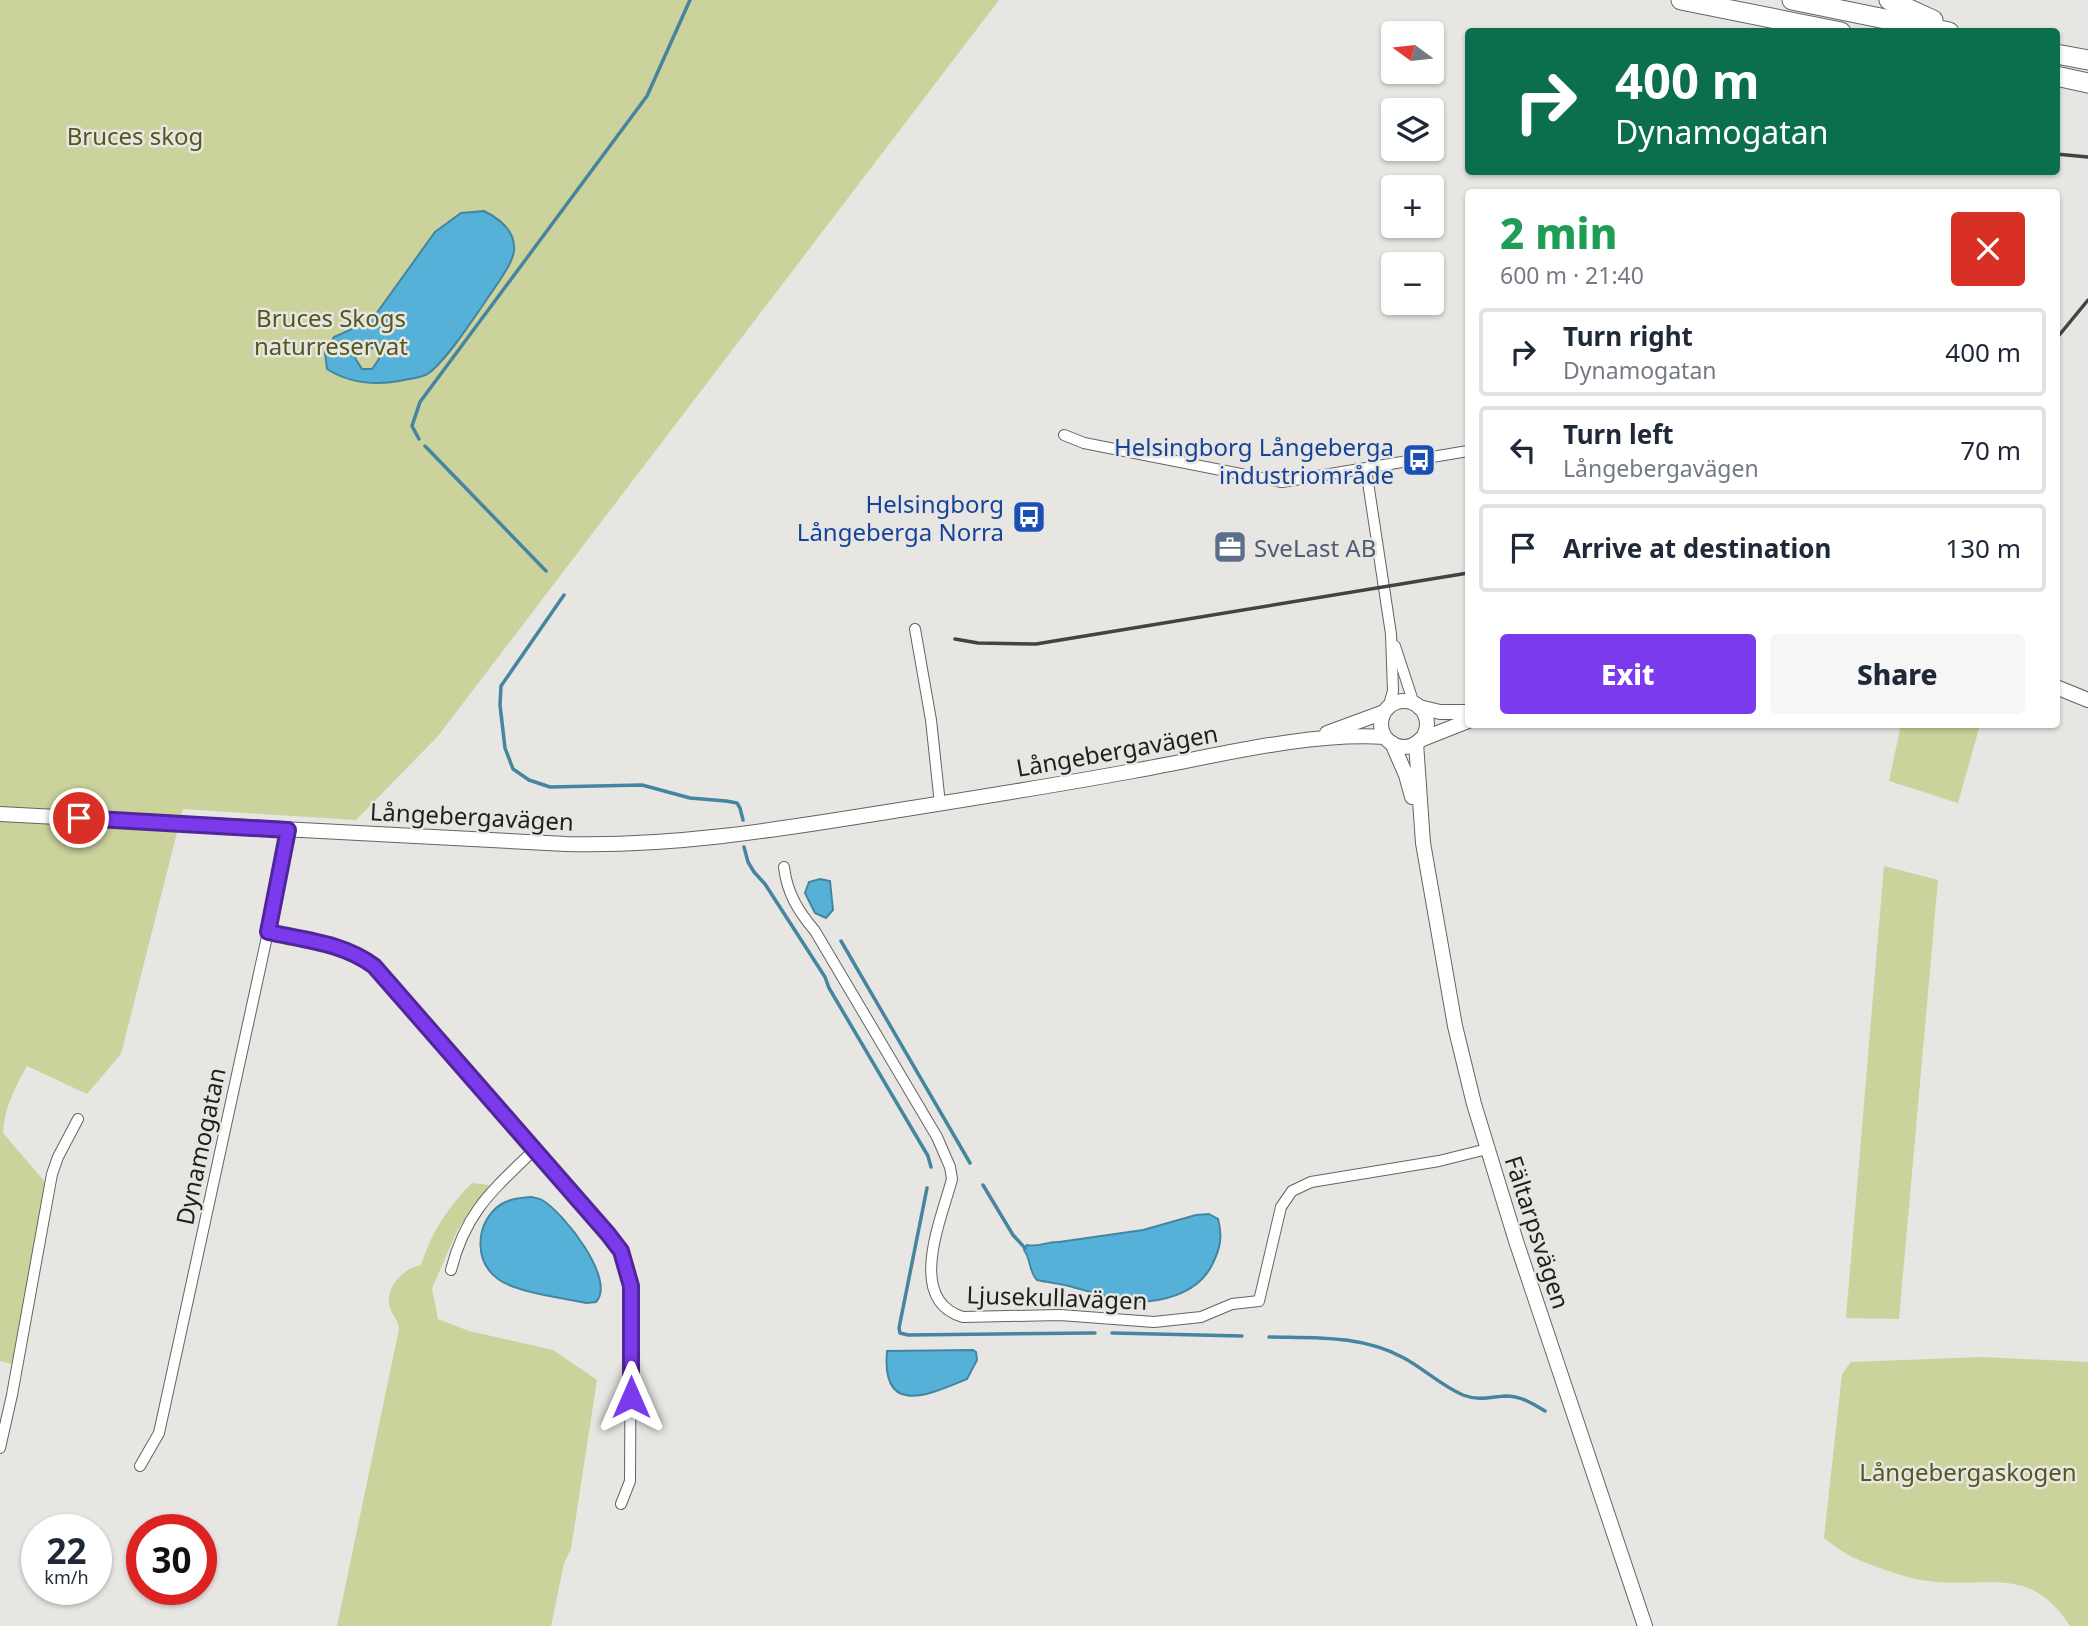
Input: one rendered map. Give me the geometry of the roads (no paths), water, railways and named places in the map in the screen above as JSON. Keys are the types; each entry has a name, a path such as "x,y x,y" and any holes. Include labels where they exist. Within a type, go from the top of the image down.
{"highway":[{"path":"1681,0 1821,28"},
{"path":"1792,0 1929,28"},
{"path":"1889,0 1950,28"},
{"path":"2060,55 2088,60"},
{"path":"2060,77 2088,83"}],"street":[{"path":"1064,435 1084,443 1275,482 1300,481 1465,452"},
{"path":"1366,469 1391,634 1392,691 1381,722 1389,740 1401,747 1465,722"},
{"path":"915,629 931,720 940,804"},
{"path":"1391,634 1417,706 1427,723 1418,742"},
{"path":"2060,688 2088,699"},
{"path":"1386,710 1398,702 1440,712 1465,712"},
{"name":"Långebergavägen","path":"1302,741 1386,710"},
{"name":"Långebergavägen","path":"0,814 617,845 711,838 940,804 1302,741 1367,736 1389,740"},
{"name":"Fältarpsvägen","path":"1389,740 1406,775 1423,843 1455,1026 1487,1149 1645,1626"},
{"name":"Fältarpsvägen","path":"1418,742 1423,843"},
{"name":"Dynamogatan","path":"140,1466 159,1433 288,830"},
{"name":"Ljusekullavägen","path":"784,867 786,887 799,913 815,931 937,1137 950,1167 952,1179 933,1250 930,1273 936,1295 942,1306 951,1313 962,1317 1060,1315 1154,1322 1200,1317 1232,1304 1259,1301 1279,1213 1288,1195 1296,1188 1318,1180 1395,1169 1487,1149"},
{"path":"268,932 341,947 374,966 621,1251 631,1286 631,1481 621,1504"},
{"path":"0,1448 52,1174 61,1149 78,1119"},
{"path":"451,1270 465,1227 487,1195 535,1149"}],"water":[{"path":"484,211 496,218 510,232 514,251 502,277 444,359 425,375 387,383 356,381 327,369 325,352 334,337 359,326 376,314 435,232 461,213","holes":["366,347 378,349 379,359 372,369 362,369 355,358"]},
{"path":"820,879 830,881 833,910 826,918 815,913 805,893 809,882"},
{"path":"531,1197 551,1207 585,1247 599,1278 601,1292 596,1302 586,1303 516,1288 498,1279 485,1264 481,1235 489,1216 504,1203"},
{"path":"1209,1214 1218,1219 1220,1232 1219,1248 1212,1265 1197,1284 1164,1299 1127,1301 1037,1280 1024,1250 1027,1245 1143,1230"},
{"path":"973,1350 977,1360 967,1379 924,1394 911,1396 900,1393 892,1386 887,1372 887,1351"}],"waterway":[{"path":"419,439 412,426 420,402 647,96 690,0"},
{"path":"425,446 546,571"},
{"path":"564,595 501,686 500,705 505,748 513,769 529,780 550,787 642,785 690,798 737,803 743,820"},
{"path":"744,847 754,872 765,884 825,977 928,1156 931,1167"},
{"path":"841,941 970,1163"},
{"path":"983,1185 1013,1235 1025,1248"},
{"path":"927,1188 900,1333 1095,1333"},
{"path":"1112,1333 1242,1336"},
{"path":"1269,1337 1338,1339 1372,1345 1404,1358 1463,1395 1479,1398 1516,1397 1545,1411"}],"railway":[{"path":"2060,154 2088,157"},
{"path":"2060,334 2088,300"},
{"path":"955,639 978,643 1036,644 1465,573"}],"place":[{"name":"Helsingborg Långeberga industriområde","path":"1419,460"},
{"name":"Helsingborg Långeberga Norra","path":"1029,517"},
{"name":"SveLast AB","path":"1230,547"}],"park label":[{"name":"Bruces skog","path":"135,135"},
{"name":"Bruces Skogs naturreservat","path":"331,331"},
{"name":"Långebergaskogen","path":"1968,1471"}]}
